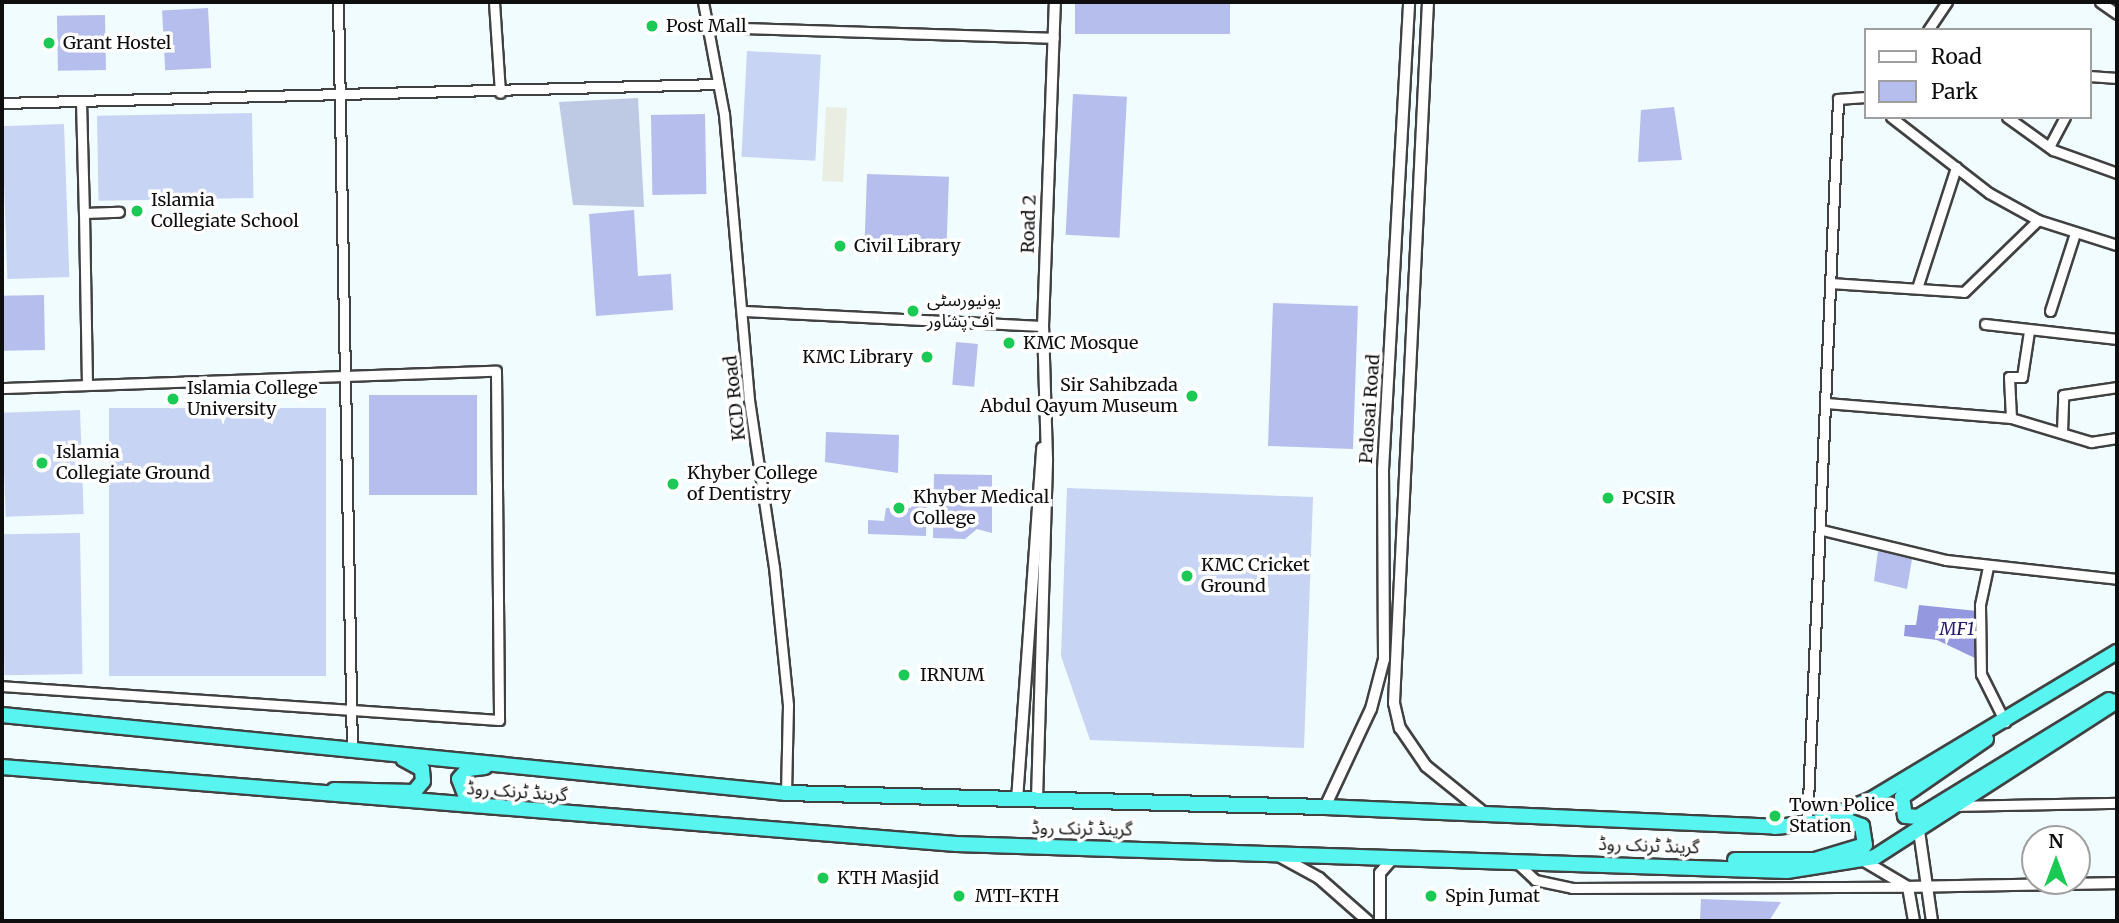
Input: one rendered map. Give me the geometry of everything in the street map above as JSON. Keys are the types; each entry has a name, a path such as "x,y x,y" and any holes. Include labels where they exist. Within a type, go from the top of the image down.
{"highway":[{"name":"گرینڈ ٹرنک روڈ","path":"2,715 518,764 786,793 1325,807 1807,825 1834,816 2000,725 2117,652"},
{"name":"گرینڈ ٹرنک روڈ","path":"2,767 291,794 956,844 1787,871 1864,861 1915,824 1954,806 2117,699"},
{"path":"2000,725 1980,747 1902,797 1900,811 1915,824 2093,705 2117,699"},
{"path":"291,794 405,793 421,787 424,775 417,764 354,750"},
{"path":"518,764 468,769 459,786 478,802 544,814"},
{"path":"1685,867 1707,860 1815,860 1865,845 1868,836 1857,821 1834,816"}],"street":[{"path":"338,2 354,750"},
{"path":"494,2 500,93"},
{"name":"KCD Road","path":"703,2 717,84 744,311 749,400 788,705 786,793"},
{"name":"Road 2","path":"1017,800 1042,448 1043,326 1055,2"},
{"name":"Palosai Road","path":"1325,807 1371,709 1384,659 1383,470 1409,2"},
{"path":"1428,2 1394,703 1400,728 1426,766 1483,812"},
{"path":"2100,2 2117,14"},
{"path":"1929,28 1942,3"},
{"path":"708,27 1054,38"},
{"path":"2091,76 2117,78"},
{"path":"2,103 341,94 500,93 717,84"},
{"path":"1807,825 1822,530 1838,99 1863,100"},
{"path":"81,101 87,385"},
{"path":"1894,119 1956,167 2038,220 2117,245"},
{"path":"2010,119 2049,147 2117,173"},
{"path":"2049,147 2064,119"},
{"path":"1918,285 1956,167"},
{"path":"84,213 120,212"},
{"path":"1830,283 1918,285 1964,292 2038,220"},
{"path":"2050,312 2075,233"},
{"path":"744,311 1043,326"},
{"path":"1985,324 2117,339"},
{"path":"2011,418 2009,377 2022,377 2029,331"},
{"path":"2,388 496,371 499,720 2,686"},
{"path":"2062,432 2063,396 2117,387"},
{"path":"1826,403 2011,418 2091,442 2117,438"},
{"name":"Road 2","path":"1037,799 1047,459 1042,448"},
{"path":"1822,530 1988,567 2117,579"},
{"path":"1988,567 1980,605 1981,674 2000,725"},
{"path":"1385,618 1398,619"},
{"path":"1954,806 2117,803"},
{"path":"1915,824 1932,921"},
{"path":"1279,856 1319,878 1367,921"},
{"path":"1380,921 1380,873 1392,859"},
{"path":"1515,861 1535,880 1572,888 1926,887 2117,883"},
{"path":"1864,861 1887,879 1908,887"},
{"path":"1908,887 1914,921"}],"shaded area":[{"path":"747,51 821,55 815,161 741,157"},
{"path":"638,98 644,207 573,205 559,102"},
{"path":"826,107 847,108 843,182 822,181"},
{"path":"252,113 253,198 99,201 97,116"},
{"path":"64,124 69,277 7,279 2,126"},
{"path":"109,408 326,408 326,676 109,676"},
{"name":"Islamia Collegiate Ground","path":"80,410 84,514 6,517 2,413"},
{"name":"KMC Cricket Ground","path":"1067,488 1313,497 1304,748 1090,740 1061,656"},
{"path":"80,533 82,674 4,675 2,534"}],"green space":[{"path":"1075,2 1230,2 1230,34 1075,34"},
{"path":"208,8 211,68 165,70 162,10"},
{"path":"105,15 106,70 58,71 57,16"},
{"path":"1073,94 1127,97 1120,238 1066,235"},
{"path":"1674,107 1682,160 1638,162 1641,110"},
{"path":"705,114 706,194 652,195 651,115"},
{"path":"867,174 949,177 947,246 865,243"},
{"path":"634,210 638,276 671,274 673,310 596,316 589,214"},
{"path":"44,295 45,350 3,351 2,296"},
{"path":"1273,303 1358,306 1353,449 1268,446"},
{"path":"956,342 978,344 974,387 952,385"},
{"path":"369,395 477,395 477,495 369,495"},
{"path":"826,432 899,435 898,473 825,462"},
{"path":"934,474 992,475 992,533 977,529 965,539 933,538"},
{"path":"912,488 927,488 926,536 868,534 868,520 884,521 886,508 911,508"},
{"path":"1878,551 1912,559 1907,589 1874,581"},
{"name":"MF1","path":"1919,605 1977,611 1977,659 1937,640 1904,636 1905,625 1916,625"},
{"path":"1701,899 1781,902 1769,921 1700,921"}],"place":[{"name":"Post Mall","path":"652,26"},
{"name":"Grant Hostel","path":"49,43"},
{"name":"Islamia Collegiate School","path":"137,211"},
{"name":"Civil Library","path":"840,246"},
{"name":"یونیورسٹی آف پشاور","path":"913,311"},
{"name":"KMC Mosque","path":"1009,343"},
{"name":"KMC Library","path":"927,357"},
{"name":"Sir Sahibzada Abdul Qayum Museum","path":"1192,396"},
{"name":"Islamia College University","path":"173,399"},
{"name":"Islamia Collegiate Ground","path":"42,463"},
{"name":"Khyber College of Dentistry","path":"673,484"},
{"name":"PCSIR","path":"1608,498"},
{"name":"Khyber Medical College","path":"899,508"},
{"name":"KMC Cricket Ground","path":"1187,576"},
{"name":"IRNUM","path":"904,675"},
{"name":"Town Police Station","path":"1775,816"},
{"name":"KTH Masjid","path":"823,878"},
{"name":"MTI-KTH","path":"959,896"},
{"name":"Spin Jumat","path":"1431,896"}]}
